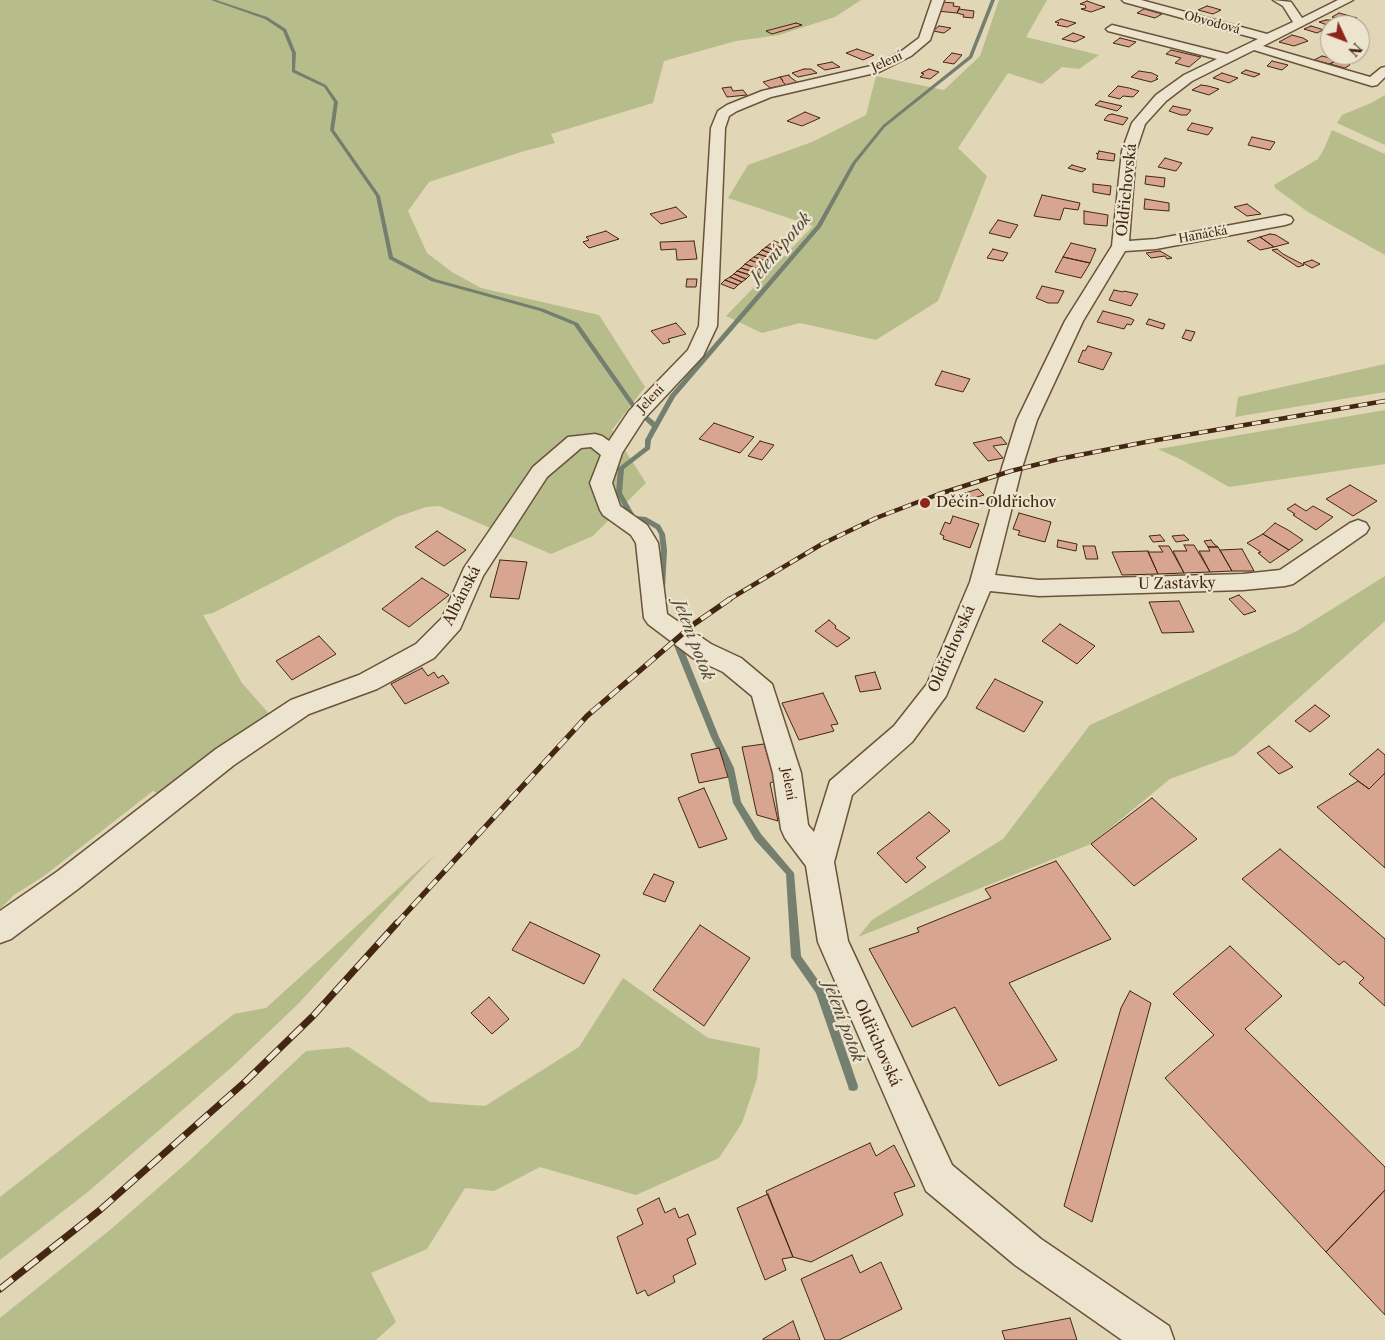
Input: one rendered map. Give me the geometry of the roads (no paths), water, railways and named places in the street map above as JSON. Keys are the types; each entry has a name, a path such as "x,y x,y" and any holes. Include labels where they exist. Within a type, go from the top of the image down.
{"street":[{"name":"Jelení","path":"820,862 796,829 787,773 764,690 732,665 702,651 656,618 648,543 639,530 611,510 601,483 612,453 636,415 696,352 708,326 718,128 723,114 732,108 767,94 874,69 887,64 907,53 924,40 938,0"},
{"name":"Obvodová","path":"1128,0 1267,38"},
{"path":"1279,0 1287,4 1299,22"},
{"name":"Oldřichovská","path":"1155,1340 1028,1252 939,1178 832,942 820,862 840,789 903,734 936,690 982,582 1011,471 1027,420 1074,321 1120,246 1129,151 1139,123 1153,106 1188,78 1347,0"},
{"path":"1112,29 1227,58"},
{"path":"1252,46 1372,82 1385,71"},
{"name":"Hanácká","path":"1120,246 1156,244 1285,220"},
{"name":"Albánská","path":"0,929 68,880 225,757 300,707 368,682 425,651 452,623 472,574 540,472 575,442 595,440 612,453"},
{"name":"U Zastávky","path":"982,582 1038,588 1243,582 1285,578 1358,528"}],"waterway":[{"path":"213,0 266,18 285,30 294,53 293,71 325,86 336,102 332,130 378,196 391,258 433,280 542,310 576,324 635,408 655,426"},
{"name":"Jelení potok","path":"662,589 664,550 662,534 658,527 644,519 633,518 619,493 621,468 648,448 648,440 672,396 819,226 854,163 884,126 971,57 993,0"},
{"name":"Jelení potok","path":"675,638 715,737 730,768 737,803 758,837 790,873 796,957 820,990 853,1086"}],"railway":[{"path":"728,600 822,544 876,518 939,494 1011,471 1059,459 1151,441 1385,401"},
{"path":"396,924 587,716 694,624 730,599"},
{"path":"0,1289 100,1210 246,1081 313,1016 397,923"}],"place":[{"name":"Děčín-Oldřichov","path":"925,503"}]}
